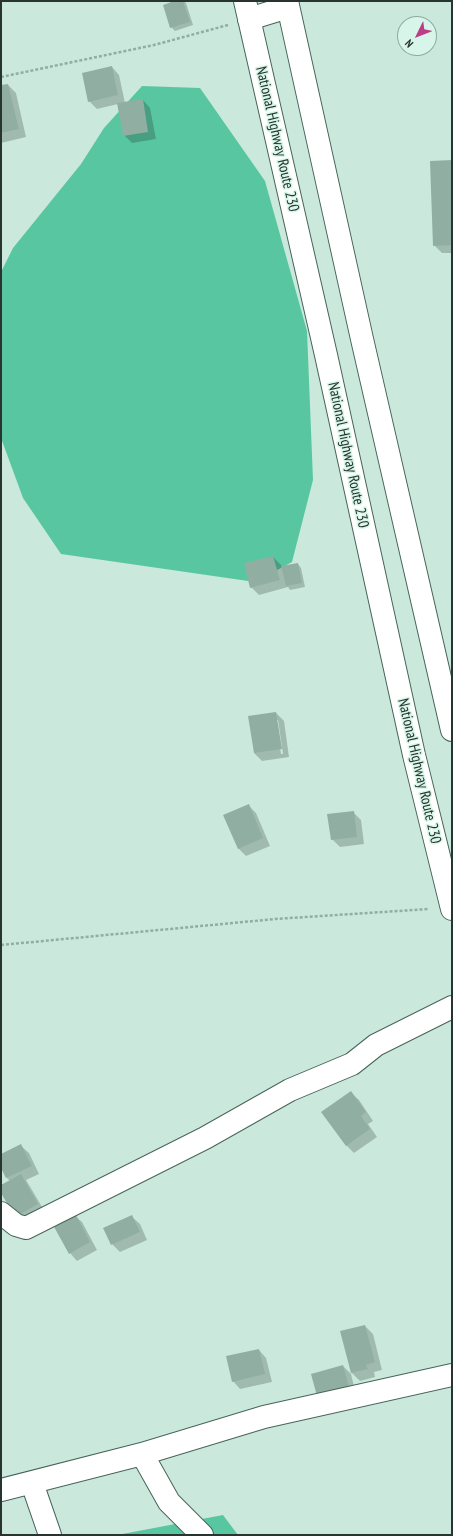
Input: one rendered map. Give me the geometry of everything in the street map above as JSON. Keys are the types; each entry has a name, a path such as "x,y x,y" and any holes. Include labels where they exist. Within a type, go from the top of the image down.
{"main road":[{"path":"247,10 287,4 452,730"},
{"name":"National Highway Route 230","path":"247,10 324,347 414,755 452,908"},
{"path":"1,1213 16,1225 26,1228 205,1138 290,1090 352,1064 376,1045 452,1007"},
{"path":"1,1490 142,1454 264,1417 452,1375"},
{"path":"142,1454 169,1502 202,1535"},
{"path":"32,1483 50,1535"}],"path":[{"path":"1,77 154,45 247,10"},
{"path":"1,946 275,920 452,908"}],"green space":[{"path":"142,86 200,88 265,181 307,331 313,480 292,562 255,582 61,554 23,498 1,438 1,272 13,248 81,164 104,128"},
{"path":"223,1515 238,1535 117,1535"}],"building":[{"path":"174,1 183,1 190,22 170,28 163,5"},
{"path":"112,66 118,95 88,102 82,73"},
{"path":"8,84 19,129 1,133 1,85"},
{"path":"143,99 148,132 123,136 117,103"},
{"path":"452,160 452,245 433,246 430,161"},
{"path":"273,556 280,580 250,588 244,563"},
{"path":"298,563 302,583 286,586 281,566"},
{"path":"276,712 282,749 254,753 248,716"},
{"path":"249,804 263,838 238,849 223,815"},
{"path":"354,811 357,837 331,840 327,814"},
{"path":"351,1091 366,1112 361,1116 370,1129 346,1146 321,1112"},
{"path":"21,1144 32,1166 6,1178 1,1168 1,1154"},
{"path":"21,1174 38,1204 15,1217 1,1193 1,1185"},
{"path":"75,1213 90,1242 69,1254 53,1225"},
{"path":"132,1215 140,1232 111,1245 103,1228"},
{"path":"365,1325 375,1362 366,1365 368,1369 351,1373 340,1331"},
{"path":"259,1349 265,1374 232,1382 226,1356"},
{"path":"343,1365 349,1387 317,1396 311,1374"}]}
